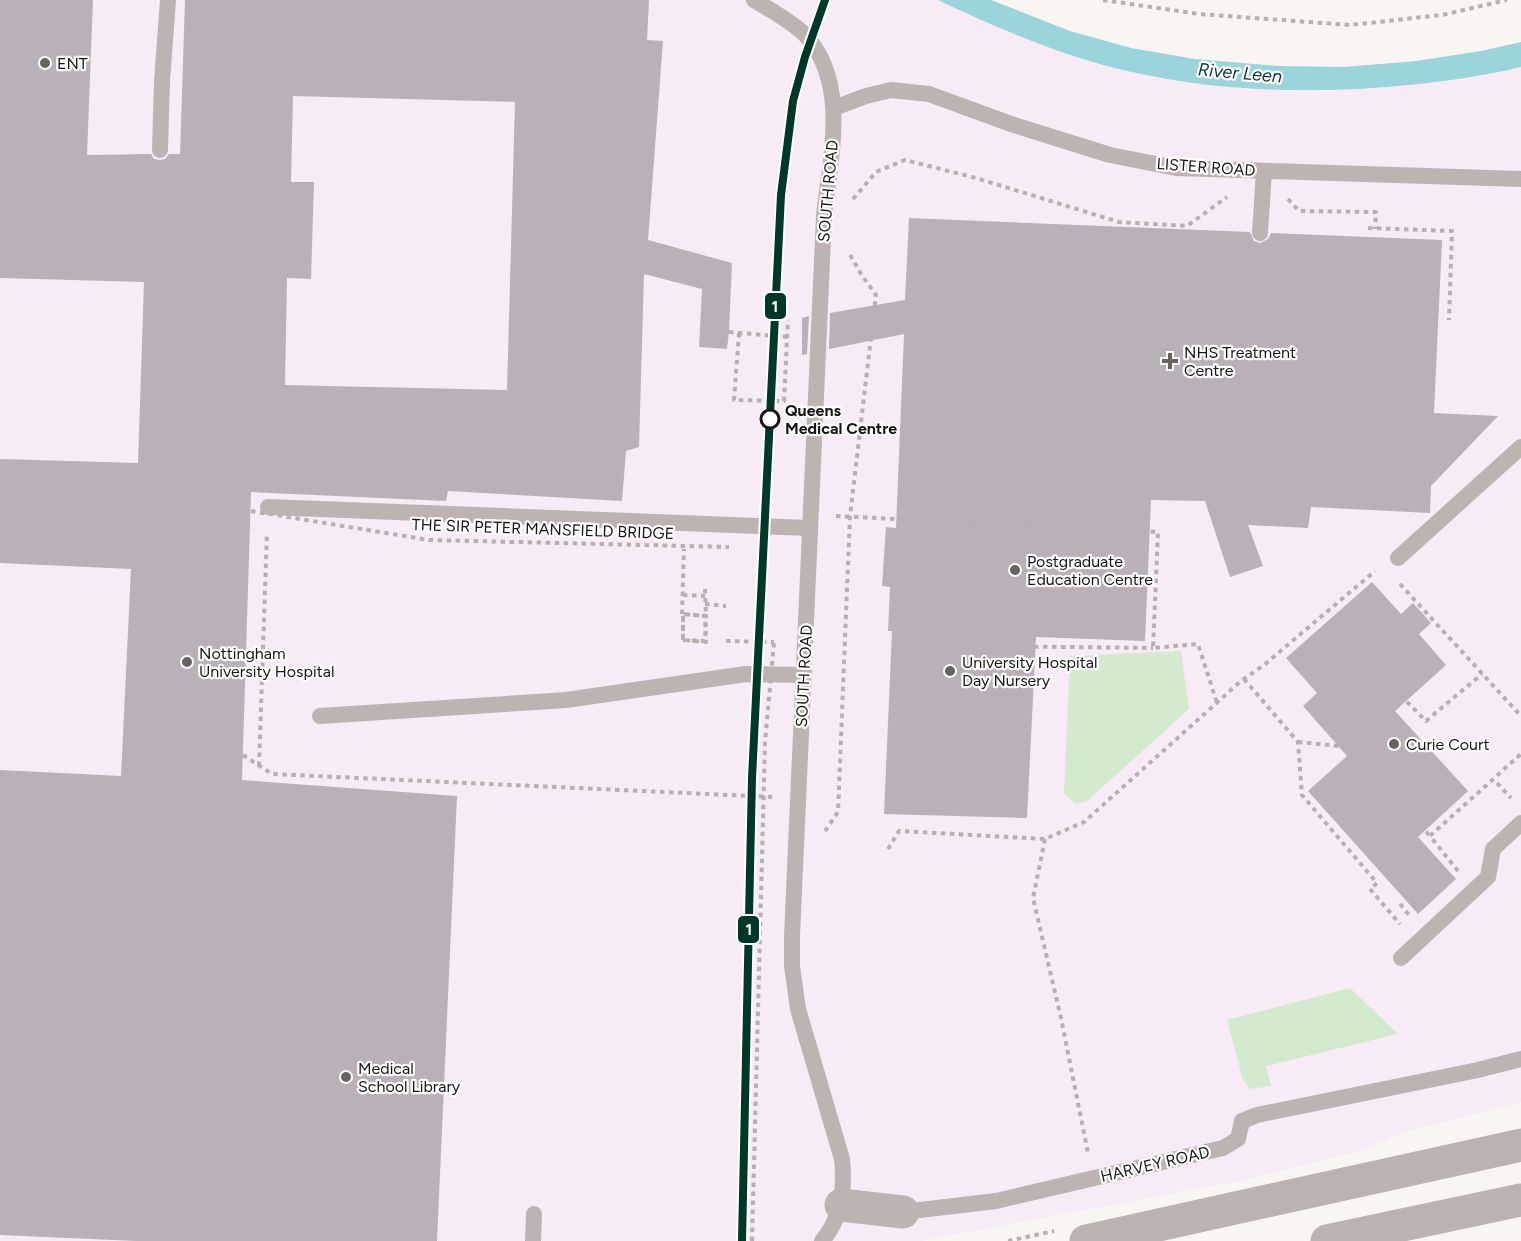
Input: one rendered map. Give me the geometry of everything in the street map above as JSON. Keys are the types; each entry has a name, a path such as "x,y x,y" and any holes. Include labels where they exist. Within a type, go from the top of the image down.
{"highway":[{"path":"1086,1241 1521,1145"},
{"path":"1327,1241 1521,1200"}],"street":[{"name":"HARVEY ROAD","path":"841,1205 903,1212"}],"lane":[{"path":"160,150 168,0"},
{"name":"SOUTH ROAD","path":"754,0 807,36 826,67 834,108 824,216 792,936 792,966 798,1009 842,1159 844,1180 841,1205 824,1238"},
{"name":"LISTER ROAD","path":"834,108 866,96 891,90 930,94 1011,124 1110,155 1176,168 1521,179"},
{"path":"1260,233 1264,171"},
{"path":"1398,558 1521,447"},
{"path":"267,513 685,525 811,521"},
{"path":"320,716 566,700 746,674 803,675"},
{"path":"1401,958 1488,878 1493,849 1521,823"},
{"name":"HARVEY ROAD","path":"903,1212 996,1201 1223,1148 1238,1139 1242,1121 1257,1115 1478,1070 1521,1059"},
{"path":"533,1241 534,1214"}],"path":[{"path":"1102,0 1199,14 1350,25 1442,15 1507,0"},
{"path":"851,207 854,198 876,172 905,160 976,178 1119,222 1187,226 1264,171 1299,211 1376,212 1375,229"},
{"path":"1368,228 1452,231 1449,320"},
{"path":"821,836 838,812 850,516 876,295 848,250"},
{"path":"739,333 734,400 784,401 788,320"},
{"path":"729,332 795,338"},
{"name":"THE SIR PETER MANSFIELD BRIDGE","path":"251,511 429,540 729,547"},
{"path":"811,521 850,516 1158,532 1153,648"},
{"path":"683,640 685,525"},
{"path":"260,766 267,530"},
{"path":"888,849 899,831 1045,839 1084,822 1244,679 1264,665 1382,566"},
{"path":"1395,579 1521,716"},
{"path":"683,595 705,596 705,589 706,641 683,640"},
{"path":"705,604 726,606"},
{"path":"683,640 683,614 705,616 706,625 706,642 683,640 683,614 706,616 705,624 705,641 683,640"},
{"path":"726,641 774,642 765,744 752,1241"},
{"path":"980,646 1153,648 1197,644 1217,703"},
{"path":"1375,670 1426,720 1482,674"},
{"path":"1244,679 1298,742 1302,795 1377,883 1370,889 1404,928"},
{"path":"1298,742 1349,747 1392,790"},
{"path":"1430,836 1521,754"},
{"path":"243,755 272,774 798,798"},
{"path":"1497,783 1513,800"},
{"path":"1402,805 1463,876"},
{"path":"1045,839 1033,898 1061,1018 1093,1179"},
{"path":"1400,904 1414,920"}],"shaded area":[{"name":"Queens Medical Centre","path":"0,0 938,0 1029,39 1101,64 1144,74 1245,89 1315,92 1458,80 1521,67 1521,1102 1405,1132 1363,1150 1245,1180 921,1241 0,1241"}],"green space":[{"path":"1181,651 1189,709 1086,802 1075,804 1064,793 1070,656"},
{"path":"1350,988 1398,1034 1266,1066 1271,1086 1250,1089 1243,1080 1227,1020"}],"water":[{"name":"River Leen","path":"938,0 991,0 1070,31 1131,48 1195,59 1278,66 1344,67 1416,61 1521,42 1521,67 1451,80 1371,88 1294,90 1217,86 1141,74 1082,59 1019,36"}],"building":[{"name":"Nottingham University Hospital","path":"0,0 93,0 87,155 151,154 154,159 160,160 165,159 169,154 180,154 185,0 649,0 647,40 663,41 648,240 732,263 729,332 727,349 699,347 702,289 644,274 639,447 626,451 622,501 448,491 446,501 251,492 242,780 457,796 437,1241 136,1241 0,1235 0,770 121,776 131,569 0,563 0,459 138,463 144,282 0,278","holes":["293,96 515,102 507,390 285,385 287,278 311,279 314,182 291,182"]},
{"name":"NHS Treatment Centre","path":"909,218 1250,232 1254,241 1260,243 1268,239 1271,233 1442,240 1434,413 1498,416 1431,486 1430,513 1311,507 1308,528 1248,525 1263,566 1230,577 1205,501 1151,500 1145,641 1036,637 1027,818 884,814 892,631 888,631 890,587 882,586 886,527 896,528 904,334 829,349 830,313 905,300"},
{"path":"809,316 807,354 802,355 802,318"},
{"name":"Curie Court","path":"1372,582 1401,614 1413,603 1431,623 1419,634 1446,665 1395,711 1468,791 1418,837 1456,879 1418,914 1308,791 1347,756 1303,706 1317,693 1286,658"}],"transit line":[{"name":"1","path":"742,1241 752,778 781,195 793,101 805,57 825,0"}],"place":[{"name":"ENT","path":"45,63"},
{"name":"NHS Treatment Centre","path":"1170,361"},
{"name":"Queens Medical Centre","path":"770,419"},
{"name":"Postgraduate Education Centre","path":"1015,570"},
{"name":"Nottingham University Hospital","path":"187,662"},
{"name":"University Hospital Day Nursery","path":"950,671"},
{"name":"Curie Court","path":"1394,744"},
{"name":"Medical School Library","path":"346,1077"}]}
